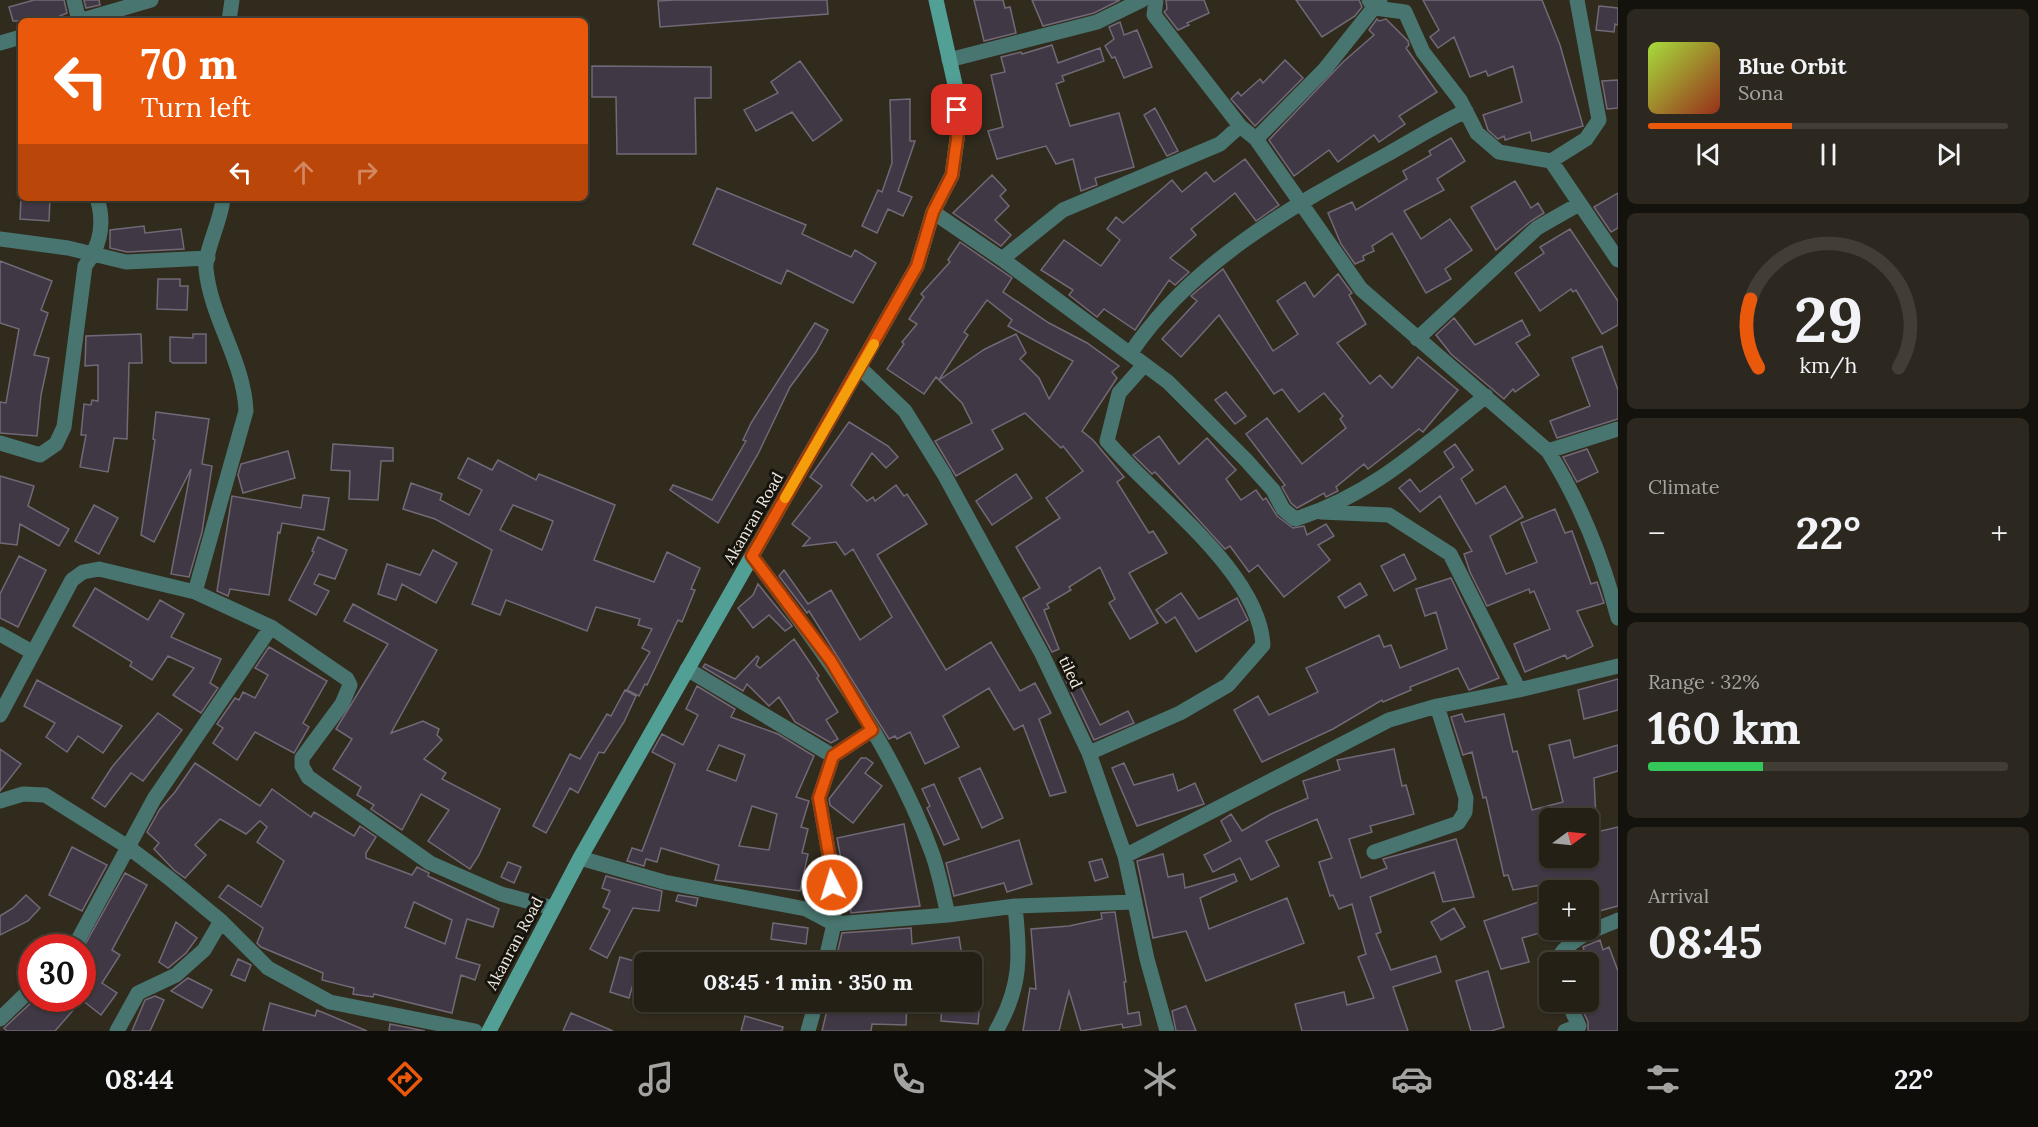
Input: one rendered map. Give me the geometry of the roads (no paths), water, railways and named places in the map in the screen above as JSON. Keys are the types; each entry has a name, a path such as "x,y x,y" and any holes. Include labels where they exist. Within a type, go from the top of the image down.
{"main road":[{"name":"Akanran Road","path":"489,1031 579,858 917,266 933,212 952,175 958,132 956,88 936,0"}],"street":[{"path":"74,0 78,18"},
{"path":"89,18 151,0"},
{"path":"230,18 232,0"},
{"path":"949,60 1097,22 1142,0"},
{"path":"1156,0 1154,15 1240,126 1256,139 1361,289 1548,451 1569,485 1606,571 1615,595 1618,618"},
{"path":"1256,139 1325,69 1375,3 1405,12 1423,52 1466,111 1477,133 1499,152 1551,161 1586,139 1599,120 1577,0"},
{"path":"0,43 18,38"},
{"path":"1130,354 1142,335 1193,278 1301,202 1466,111"},
{"path":"1002,258 1063,210 1220,144 1240,126"},
{"path":"1551,161 1618,260"},
{"path":"0,443 40,455 56,444 64,427 89,260 100,237 103,215 98,201"},
{"path":"195,592 246,411 245,388 210,289 205,266 224,201"},
{"path":"1418,339 1537,228 1579,204"},
{"path":"933,212 1002,258 1168,382 1246,460 1273,490 1283,509 1295,519 1318,512 1380,481 1486,396"},
{"path":"0,240 68,248 89,260 126,262 208,258"},
{"path":"1089,753 1180,713 1228,685 1263,645 1262,630 1252,607 1225,561 1212,545 1196,533 1127,465 1107,441 1119,393 1144,365"},
{"name":"tiled","path":"860,368 904,411 944,474 1042,654 1089,753 1125,856 1147,959 1167,1031"},
{"path":"1548,451 1618,429"},
{"path":"1318,512 1389,515 1450,554 1519,690"},
{"path":"752,556 831,661 872,730 916,814 933,855 948,915"},
{"path":"0,715 72,580 83,572 99,568 195,592 272,627 342,674 350,685 342,704 302,758 302,766 308,777 430,862 501,894 553,908"},
{"path":"81,934 154,799 272,627"},
{"path":"0,634 32,652"},
{"path":"1125,856 1389,720 1437,705 1519,690 1618,666"},
{"path":"687,669 833,756"},
{"path":"1374,852 1458,823 1465,812 1466,798 1437,705"},
{"path":"828,952 834,924 831,866 819,798 833,756 872,730"},
{"path":"0,801 23,794 45,795 128,847 221,921 268,968 330,1002 475,1031"},
{"path":"579,858 664,882 806,909 834,924 948,915 1015,906 1135,902"},
{"path":"996,1031 1010,1007 1017,986 1020,953 1015,906"},
{"path":"1561,952 1576,938 1618,920"},
{"path":"117,1031 138,993 176,975 204,950 221,921"},
{"path":"0,1019 18,1002"},
{"path":"808,1031 813,1012"},
{"path":"1565,1031 1579,1026 1573,1012"}]}
